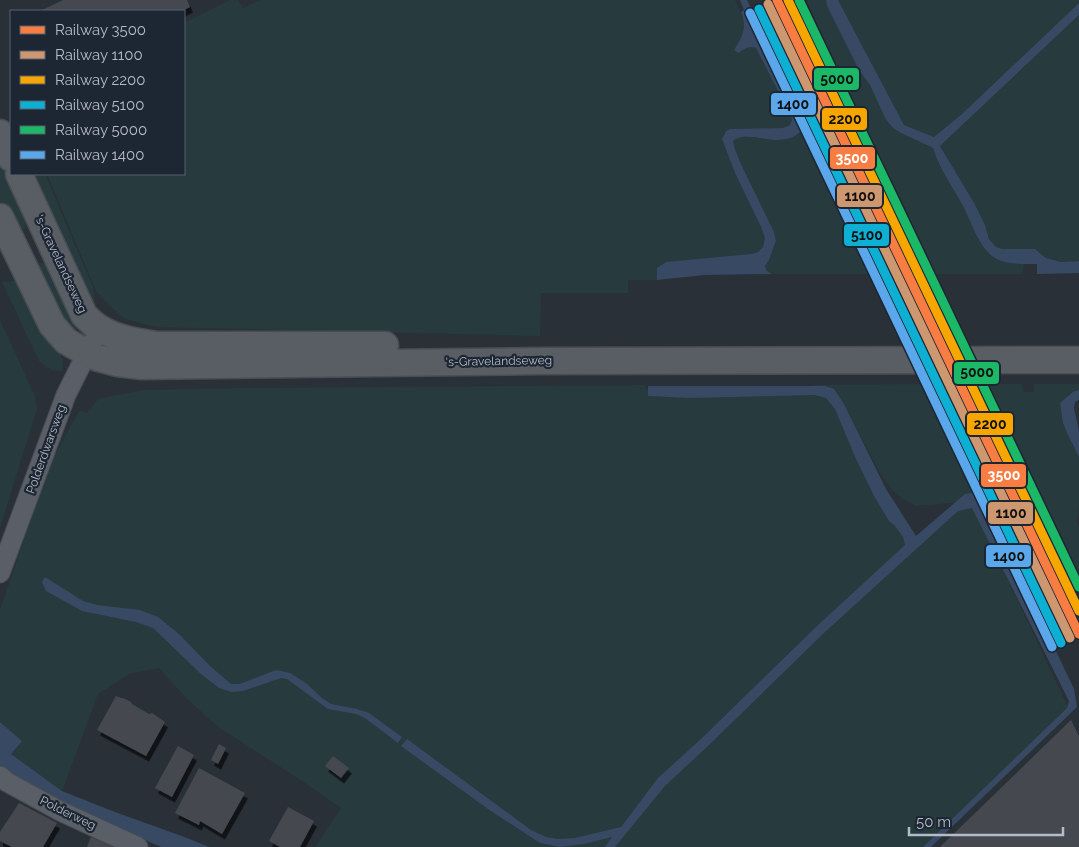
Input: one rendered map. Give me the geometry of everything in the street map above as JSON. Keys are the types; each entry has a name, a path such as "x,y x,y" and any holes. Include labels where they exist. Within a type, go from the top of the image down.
{"main road":[{"path":"0,133 10,156"},
{"name":"'s-Gravelandseweg","path":"19,175 84,315 99,328 131,341 157,345 1079,342"},
{"name":"'s-Gravelandseweg","path":"0,217 52,325 66,341 86,353 117,363 142,366 543,361 1079,360"}],"street":[{"name":"Polderdwarsweg","path":"0,573 66,395 99,328"},
{"name":"Polderweg","path":"0,776 7,782 60,811 138,847"}],"green space":[{"path":"230,0 238,0 243,8 261,0 735,0 743,20 744,30 735,50 752,46 756,48 792,120 790,125 783,128 730,129 726,131 722,138 735,173 761,227 765,238 763,247 758,252 751,254 657,268 657,280 628,280 628,293 541,293 540,336 156,327 123,318 96,291 47,175 185,175 185,22"},
{"path":"807,0 826,0 827,6 859,70 870,85 885,118 893,128 901,133 933,148 938,163 982,244 1010,262 1024,264 1023,274 935,274 821,36"},
{"path":"838,0 1079,0 1079,3 963,113 934,137 904,125"},
{"path":"1079,15 1079,261 1061,262 1046,258 1035,249 996,248 989,239 985,225 940,146"},
{"path":"769,20 802,75 895,274 772,274 767,271 765,266 776,241 774,232 740,162 733,141 743,137 783,140 801,131 798,97 789,85 763,34 763,28"},
{"path":"0,154 20,199 25,229 17,231 0,200"},
{"path":"29,175 45,175 93,287 96,314"},
{"path":"39,263 50,263 78,326 74,334 65,326 37,271"},
{"path":"14,281 21,284 59,348 63,363 62,371 51,370 39,361 2,282"},
{"path":"0,320 35,396 37,409 0,528"},
{"path":"947,384 989,471 985,475 985,494 981,498 970,500 1068,707 925,847 315,847 341,808 217,726 186,698 159,668 129,674 98,694 62,791 10,754 22,741 0,722 0,610 49,466 79,411 87,413 98,399 143,390 240,388 644,385 649,392 809,391 828,396 836,408 910,548 961,502 916,506 903,499 892,490 880,473 842,401 823,387 808,385"},
{"path":"986,384 1022,384 1023,392 1034,392 1034,384 1079,384 1079,390 1074,391 1060,404 1068,435 1079,457 1079,508 1077,522 1079,527 1079,578"}],"water":[{"path":"740,0 747,0 757,18 783,1 796,0 769,20 763,28 766,41 773,56 802,105 805,114 803,128 792,137 783,140 747,137 733,141 740,162 774,232 776,241 765,266 767,271 772,274 704,275 657,280 657,268 666,262 751,254 758,252 763,247 765,238 761,227 735,173 722,139 726,131 730,129 783,128 790,125 792,120 756,48 749,47 738,53 734,50 742,36 744,27 741,12 744,10"},
{"path":"826,0 838,0 904,125 934,137 963,113 1079,3 1079,15 940,146 974,203 985,225 989,239 996,247 1002,249 1035,249 1046,258 1061,262 1079,261 1079,273 1037,274 1037,264 1019,264 1002,261 987,251 942,171 933,148 893,128 885,118 870,85 859,70 827,6"},
{"path":"648,386 825,386 834,389 844,404 886,489 916,536 965,494 973,493 980,495 1074,689 1077,707 931,847 923,847 1067,708 1069,701 972,508 958,511 825,632 665,786 615,847 605,847 612,837 584,844 560,847 540,843 488,809 401,746 407,739 531,830 546,837 558,839 575,838 621,827 658,778 905,545 903,537 889,521 874,496 835,409 826,398 815,395 689,398 648,396"},
{"path":"1079,390 1079,400 1075,402 1074,408 1079,431 1079,457 1063,423 1060,403 1074,391"},
{"path":"45,577 83,601 97,605 140,610 158,617 179,634 210,666 231,684 240,684 276,670 290,673 306,683 331,704 369,713 402,737 398,743 365,718 356,714 328,709 287,679 281,678 243,691 231,692 219,688 201,674 153,628 136,622 82,611 46,591 42,582"},
{"path":"0,722 22,741 11,754 62,791 209,847 161,847 54,801 15,778 0,766"}],"building":[{"path":"63,0 187,0 190,7 184,10 42,10"},
{"path":"116,696 131,702 149,714 152,713 165,722 146,756 97,730"},
{"path":"1071,720 1079,736 1079,847 940,847"},
{"path":"219,744 226,748 218,764 211,760"},
{"path":"178,746 194,755 172,797 155,788"},
{"path":"333,756 349,768 341,778 325,766"},
{"path":"199,768 245,793 222,834 200,821 199,825 175,813"},
{"path":"19,803 57,823 43,847 12,847 0,841 0,832"},
{"path":"288,807 314,821 300,847 280,847 269,841"},
{"path":"91,837 113,847 87,847"}],"rail line":[{"name":"3500","path":"777,0 1079,634"},
{"name":"2200","path":"788,0 1079,611"},
{"name":"5000","path":"799,0 1079,587"},
{"name":"1100","path":"768,4 1070,638"},
{"name":"5100","path":"759,9 1061,643"},
{"name":"1400","path":"750,13 1052,647"}]}
